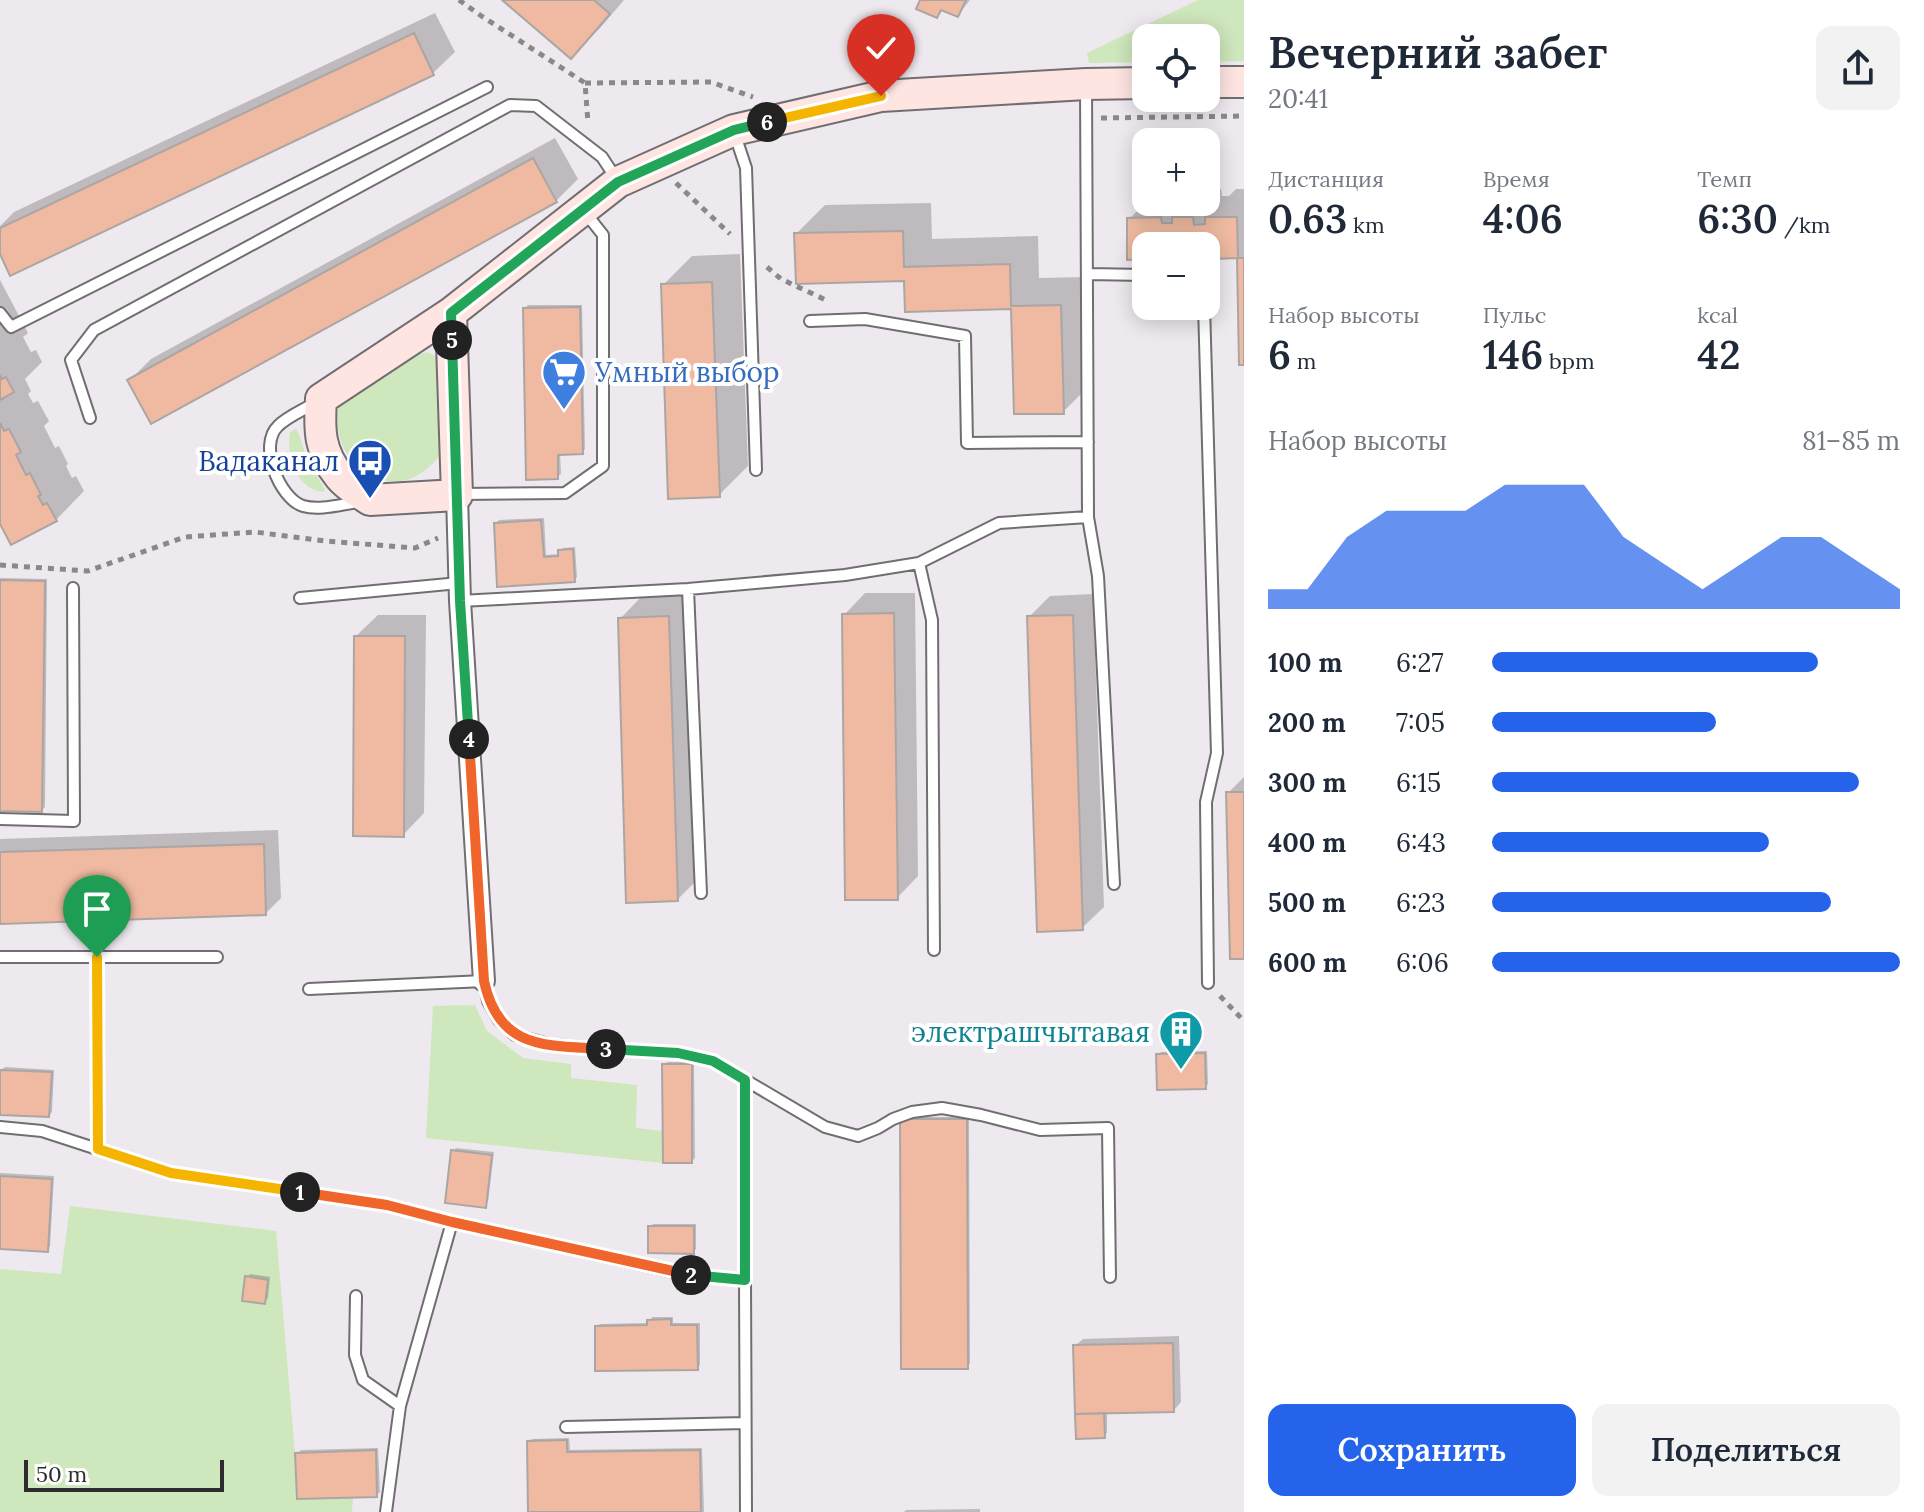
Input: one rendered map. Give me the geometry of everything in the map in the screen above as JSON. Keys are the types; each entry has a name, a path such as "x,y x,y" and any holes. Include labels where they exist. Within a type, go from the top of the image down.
{"street":[{"path":"1220,82 1244,82"},
{"path":"457,495 370,500 341,478 327,458 319,430 321,399 451,313 618,182 734,130 881,96 1132,83"},
{"path":"451,313 460,592 484,981"}],"lane":[{"path":"1086,84 1088,517 1098,576 1114,884"},
{"path":"0,313 11,327 487,87"},
{"path":"90,418 71,360 94,330 510,105 536,106 602,157 618,182"},
{"path":"734,130 746,168 756,470"},
{"path":"457,495 565,493 603,466 603,235 583,209"},
{"path":"1087,274 1132,275"},
{"path":"810,321 865,319 965,336 967,443 1088,442"},
{"path":"1204,320 1217,753 1206,802 1208,983"},
{"path":"321,399 278,426 270,438 270,455 276,476 290,499 304,507 370,500"},
{"path":"300,598 688,589 845,575 919,563 999,523 1088,517"},
{"path":"919,563 932,620 934,950"},
{"path":"0,819 74,821 73,588"},
{"path":"688,589 701,893"},
{"path":"0,957 217,957"},
{"path":"97,957 98,1149"},
{"path":"309,989 484,981 488,1001 499,1020 515,1035 552,1045 678,1053 713,1061 825,1127 858,1136 912,1112 942,1108 1040,1130 1108,1128 1110,1277"},
{"path":"745,1080 746,1512"},
{"path":"0,1127 42,1131 171,1173 387,1205 682,1274 745,1280"},
{"path":"386,1512 400,1406 452,1222"},
{"path":"356,1296 355,1355 363,1380 400,1406"},
{"path":"566,1427 745,1423"}],"path":[{"path":"459,0 585,83 711,82 801,114"},
{"path":"585,83 590,148"},
{"path":"1086,119 1244,116"},
{"path":"0,565 88,571 185,537 255,532 415,548 458,529"},
{"path":"1208,983 1244,1021"}],"green space":[{"path":"1198,0 1244,0 1244,61 1220,62 1220,24 1148,24"},
{"path":"1132,32 1132,62 1089,63 1087,53"},
{"path":"427,352 439,362 444,441 438,458 411,479 383,480 370,475 358,467 342,443 337,422 340,403 356,388"},
{"path":"296,429 310,464 325,489 323,492 306,485 295,470 289,441 290,432"},
{"path":"475,1005 487,1031 523,1058 571,1064 571,1078 637,1085 636,1128 663,1131 663,1163 426,1138 433,1006"},
{"path":"70,1206 276,1231 297,1499 353,1498 352,1512 0,1512 0,1269 61,1274"}],"building":[{"path":"502,0 594,0 610,14 571,59"},
{"path":"920,0 966,0 958,17 941,10 937,18 916,9"},
{"path":"414,33 434,75 10,276 0,254 0,228"},
{"path":"533,158 557,202 151,424 127,380"},
{"path":"1161,217 1162,223 1172,223 1172,217 1193,217 1194,225 1205,224 1205,217 1237,217 1238,258 1244,258 1244,365 1239,365 1237,258 1220,259 1220,232 1132,232 1132,260 1127,260 1127,218"},
{"path":"903,231 904,267 1010,264 1011,306 1061,305 1064,414 1014,414 1011,309 905,312 904,281 796,284 794,233"},
{"path":"712,282 720,497 668,499 661,284"},
{"path":"580,307 583,454 558,455 558,479 526,480 523,308"},
{"path":"0,375 2,379 6,377 14,392 0,400"},
{"path":"0,423 4,431 9,429 21,452 16,455 26,475 30,473 43,505 47,503 57,521 11,545 0,524"},
{"path":"541,520 544,557 558,556 558,550 573,549 575,582 497,587 494,523"},
{"path":"0,580 45,581 42,812 0,811"},
{"path":"894,613 898,900 845,900 842,614"},
{"path":"1073,615 1083,930 1037,932 1027,616"},
{"path":"669,616 678,901 626,903 618,618"},
{"path":"354,636 405,636 404,837 353,836"},
{"path":"1226,792 1244,792 1244,959 1230,959"},
{"path":"264,844 266,915 0,924 0,852"},
{"name":"электрашчытавая","path":"1205,1053 1206,1089 1157,1090 1156,1054"},
{"path":"662,1064 692,1064 692,1163 663,1163"},
{"path":"0,1070 52,1072 49,1117 0,1115"},
{"path":"900,1119 967,1119 968,1369 901,1369"},
{"path":"451,1150 492,1155 486,1208 445,1203"},
{"path":"0,1176 52,1179 48,1252 0,1249"},
{"path":"648,1226 694,1226 694,1254 648,1253"},
{"path":"245,1276 268,1280 265,1304 242,1301"},
{"path":"671,1319 671,1325 697,1325 698,1370 595,1371 595,1326 647,1325 647,1320"},
{"path":"1173,1343 1174,1412 1075,1414 1073,1345"},
{"path":"1104,1413 1105,1438 1076,1439 1075,1414"},
{"path":"567,1440 567,1452 700,1450 701,1512 528,1512 527,1441"},
{"path":"376,1450 377,1497 297,1499 295,1453"}],"place":[{"name":"Умный выбор","path":"564,411"},
{"name":"Вадаканал","path":"370,500"},
{"name":"электрашчытавая","path":"1181,1071"}],"route":[{"path":"97,957 98,1149 171,1173 387,1205 682,1274 745,1280 745,1080 713,1061 678,1053 552,1045 515,1035 499,1020 488,1001 484,981 460,601 451,313 618,182 734,130 881,96"}]}
